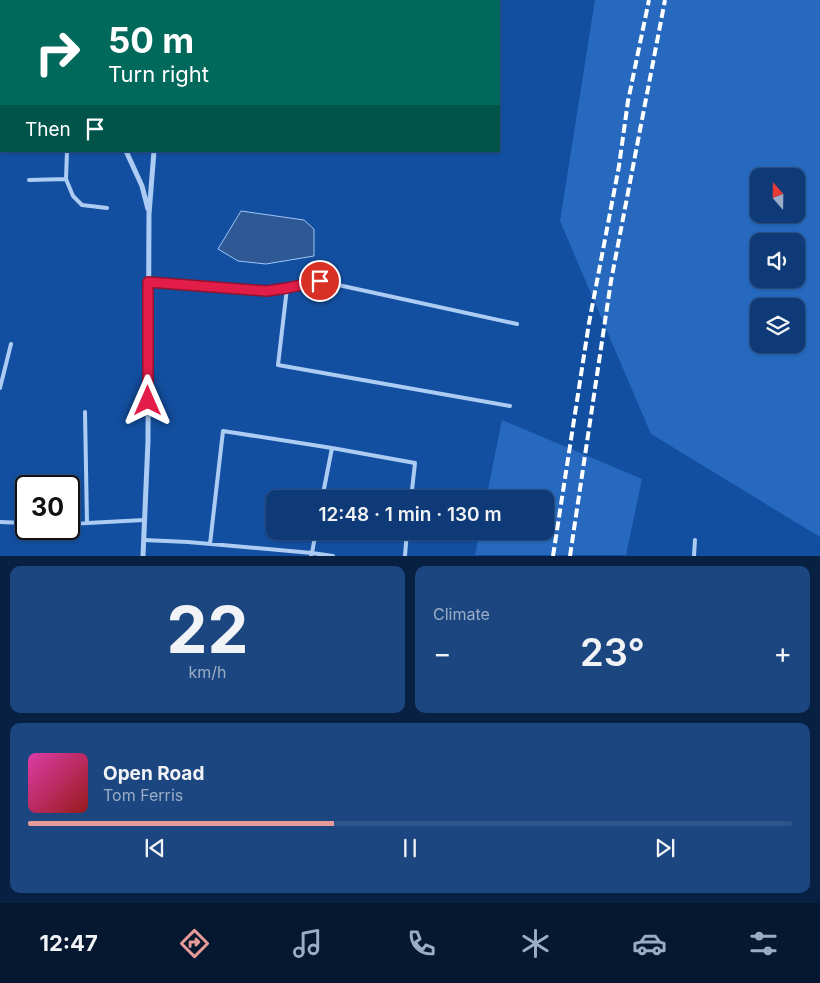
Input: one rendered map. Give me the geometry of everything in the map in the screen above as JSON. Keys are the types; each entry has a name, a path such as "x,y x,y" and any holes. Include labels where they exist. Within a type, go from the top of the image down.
{"street":[{"path":"126,152 142,186 149,214"},
{"path":"143,556 148,441 149,214 154,152"}],"lane":[{"path":"67,152 66,179 74,196 82,205 107,208"},
{"path":"29,180 66,179"},
{"path":"148,282 267,291 320,281 517,324"},
{"path":"287,288 278,364 510,406"},
{"path":"0,388 11,344"},
{"path":"85,412 87,523"},
{"path":"210,544 223,431 415,463 412,490"},
{"path":"324,490 332,448"},
{"path":"80,523 144,520"},
{"path":"0,522 15,523"},
{"path":"144,540 210,544 333,556"},
{"path":"312,554 314,540"},
{"path":"405,556 406,540"},
{"path":"694,556 695,540"}],"shaded area":[{"path":"595,0 820,0 820,537 651,434 560,221"},
{"path":"241,211 304,220 314,229 314,256 266,264 238,261 218,249"},
{"path":"502,420 642,479 626,555 475,555 478,540 554,540 554,490 488,490"}],"railway":[{"path":"553,556 589,323 619,166 628,101 649,0"},
{"path":"570,556 611,281 665,0"}],"route":[{"path":"148,401 148,282 267,291 320,281"}]}
